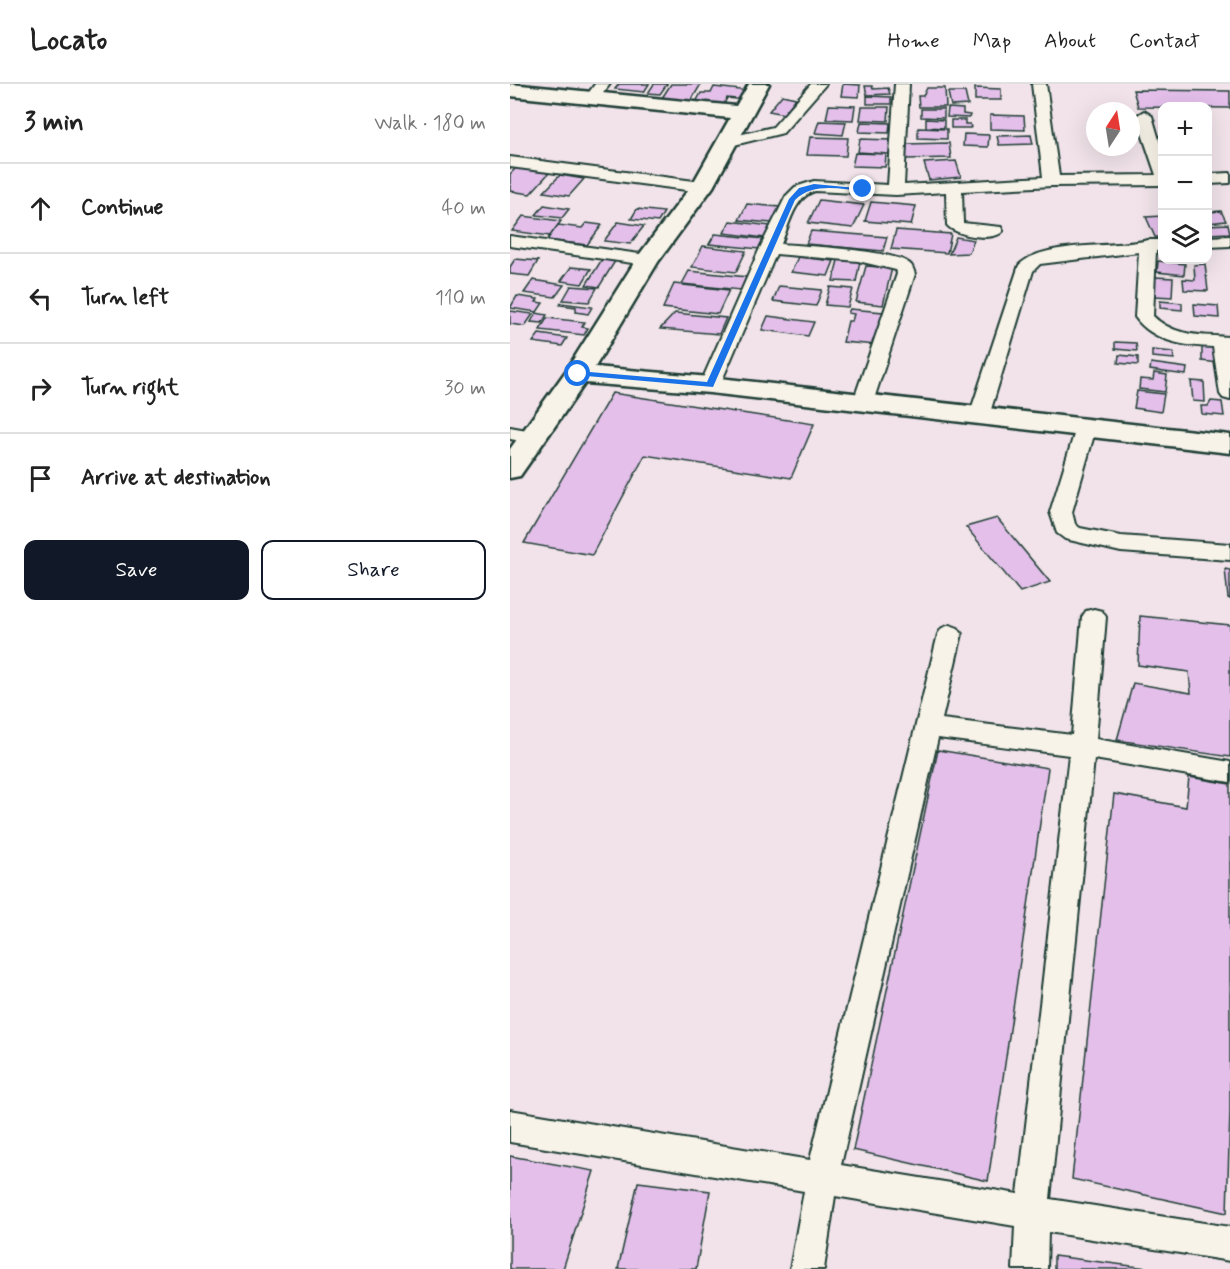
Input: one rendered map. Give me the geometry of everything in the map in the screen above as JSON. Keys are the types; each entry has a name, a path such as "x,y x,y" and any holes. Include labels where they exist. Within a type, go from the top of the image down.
{"street":[{"path":"510,469 521,435 578,374 646,260 702,188 759,84"},
{"path":"726,142 778,130 819,84"},
{"path":"896,190 902,84"},
{"path":"1039,84 1052,181"},
{"path":"510,90 597,91 742,113"},
{"path":"1144,116 1158,160"},
{"path":"510,162 702,188"},
{"path":"1212,179 1230,178"},
{"path":"710,385 769,248 792,199 801,190 814,186 896,190 1052,181 1158,180"},
{"path":"954,186 955,225 963,230 995,231"},
{"path":"510,241 646,260"},
{"path":"1212,242 1230,241"},
{"path":"979,416 1024,269 1034,260 1046,256 1155,245 1144,317 1152,328 1170,337 1226,342 1230,394"},
{"path":"769,248 876,259 894,262 904,267 906,274 863,402"},
{"path":"578,374 710,385 1230,444"},
{"path":"1086,428 1061,512 1065,528 1072,534 1121,544 1230,552"},
{"path":"1030,1269 1032,1214 1083,747 1094,617"},
{"path":"807,1269 822,1178 950,634"},
{"path":"927,728 1083,747 1230,772"},
{"path":"510,1126 1032,1214 1230,1244"}],"building":[{"path":"619,84 649,84 644,92 615,89"},
{"path":"654,84 667,84 660,94 648,93"},
{"path":"671,84 701,84 691,101 662,98"},
{"path":"843,84 860,85 859,97 841,96"},
{"path":"865,86 872,86 873,89 888,88 890,94 867,95"},
{"path":"714,87 750,91 745,100 727,98 724,104 696,102 701,93 711,93"},
{"path":"927,88 945,88 946,107 919,107 918,96 923,96"},
{"path":"975,88 1001,89 1001,100 975,100"},
{"path":"1133,90 1230,91 1230,108 1212,108 1212,102 1158,102 1158,107 1140,107 1140,102 1137,102"},
{"path":"948,92 965,92 968,105 951,106"},
{"path":"782,95 796,98 784,114 769,111"},
{"path":"867,96 891,97 891,104 867,104"},
{"path":"829,105 855,106 853,120 826,119"},
{"path":"862,107 889,107 888,121 860,120"},
{"path":"948,108 963,109 963,114 970,115 969,118 947,117"},
{"path":"921,109 944,109 944,118 921,117"},
{"path":"990,115 1024,116 1025,130 990,129"},
{"path":"926,119 944,120 944,128 926,127"},
{"path":"951,120 965,120 965,124 970,124 971,128 951,128"},
{"path":"819,121 846,122 843,135 815,133"},
{"path":"861,122 890,123 889,133 859,132"},
{"path":"918,128 947,129 947,139 918,138"},
{"path":"964,134 989,135 988,147 963,146"},
{"path":"1031,135 1033,144 999,145 997,136"},
{"path":"810,137 848,138 846,156 807,155"},
{"path":"860,139 891,140 889,154 858,152"},
{"path":"949,143 951,158 906,159 905,144"},
{"path":"855,153 886,154 885,167 852,166"},
{"path":"956,161 961,177 929,180 924,163"},
{"path":"516,168 549,173 530,194 510,191 510,174"},
{"path":"560,175 584,179 569,196 544,192"},
{"path":"819,200 864,205 853,228 808,223"},
{"path":"871,202 916,206 911,225 865,221"},
{"path":"747,204 780,207 772,223 739,220"},
{"path":"544,205 569,209 562,218 536,215"},
{"path":"637,209 664,212 658,222 631,219"},
{"path":"1221,211 1226,221 1212,223 1212,212"},
{"path":"523,216 561,221 550,236 512,231"},
{"path":"1158,216 1158,237 1155,237 1146,217"},
{"path":"730,221 771,226 765,238 724,233"},
{"path":"618,222 644,226 630,244 604,241"},
{"path":"586,223 602,225 587,245 547,240 558,225 582,228"},
{"path":"1228,224 1230,233 1212,234 1212,225"},
{"path":"896,230 951,234 947,253 891,249"},
{"path":"811,231 887,237 883,251 806,244"},
{"path":"715,234 764,239 760,249 709,244"},
{"path":"956,237 974,240 969,253 949,254"},
{"path":"703,246 746,251 736,272 692,267"},
{"path":"604,256 617,258 599,287 586,285"},
{"path":"798,257 834,261 828,276 791,272"},
{"path":"515,259 538,261 529,276 510,274 510,267"},
{"path":"838,260 860,261 856,282 833,281"},
{"path":"1158,261 1158,264 1185,264 1184,275 1157,272"},
{"path":"1205,264 1208,291 1184,290 1183,279 1195,280 1194,265"},
{"path":"866,266 892,268 883,305 856,302"},
{"path":"571,267 591,269 582,284 561,281"},
{"path":"689,271 747,277 741,290 682,284"},
{"path":"1155,277 1173,278 1172,297 1155,296"},
{"path":"533,280 564,285 555,297 524,293"},
{"path":"674,284 729,290 718,314 663,308"},
{"path":"571,286 597,288 589,302 563,300"},
{"path":"779,286 822,290 816,306 773,301"},
{"path":"830,287 853,289 848,307 825,305"},
{"path":"517,296 538,299 536,302 543,303 537,312 510,308"},
{"path":"1160,301 1182,303 1182,310 1160,308"},
{"path":"561,303 592,307 588,314 576,312 576,307 560,305"},
{"path":"1194,304 1218,306 1219,318 1195,316"},
{"path":"850,309 883,312 876,345 843,342 848,321 852,321 854,314 848,313"},
{"path":"510,311 533,314 525,326 510,324"},
{"path":"536,313 547,315 542,323 531,322"},
{"path":"675,313 726,318 719,334 660,329"},
{"path":"768,316 814,322 808,336 762,330"},
{"path":"547,318 585,322 582,327 588,328 584,335 540,330"},
{"path":"539,334 567,338 562,346 533,342"},
{"path":"1115,342 1136,343 1137,351 1115,349"},
{"path":"1202,346 1218,347 1219,363 1202,361"},
{"path":"1152,350 1173,352 1174,359 1152,357"},
{"path":"1119,355 1138,357 1138,365 1118,363"},
{"path":"1151,363 1187,368 1186,375 1150,370"},
{"path":"1154,373 1167,375 1165,392 1139,389 1140,379 1153,380"},
{"path":"1191,381 1204,382 1205,402 1193,401"},
{"path":"1137,391 1164,394 1161,412 1134,408"},
{"path":"612,393 814,424 791,478 645,455 592,555 524,543"},
{"path":"1211,401 1222,402 1224,416 1202,414 1201,406 1208,406"},
{"path":"997,518 1050,582 1020,592 966,527"},
{"path":"1225,569 1230,570 1230,599 1228,598"},
{"path":"1140,616 1230,625 1230,757 1117,740 1133,683 1191,693 1189,672 1138,665"},
{"path":"938,750 1048,768 988,1181 853,1150"},
{"path":"1189,777 1230,784 1230,1111 1227,1213 1072,1179 1114,794 1186,807"},
{"path":"510,1156 594,1171 563,1269 510,1269"},
{"path":"638,1182 710,1191 696,1269 618,1269"},
{"path":"1054,1256 1155,1269 1054,1269"}],"route":[{"path":"578,374 710,385 792,199 801,190 814,186 863,189"}]}
